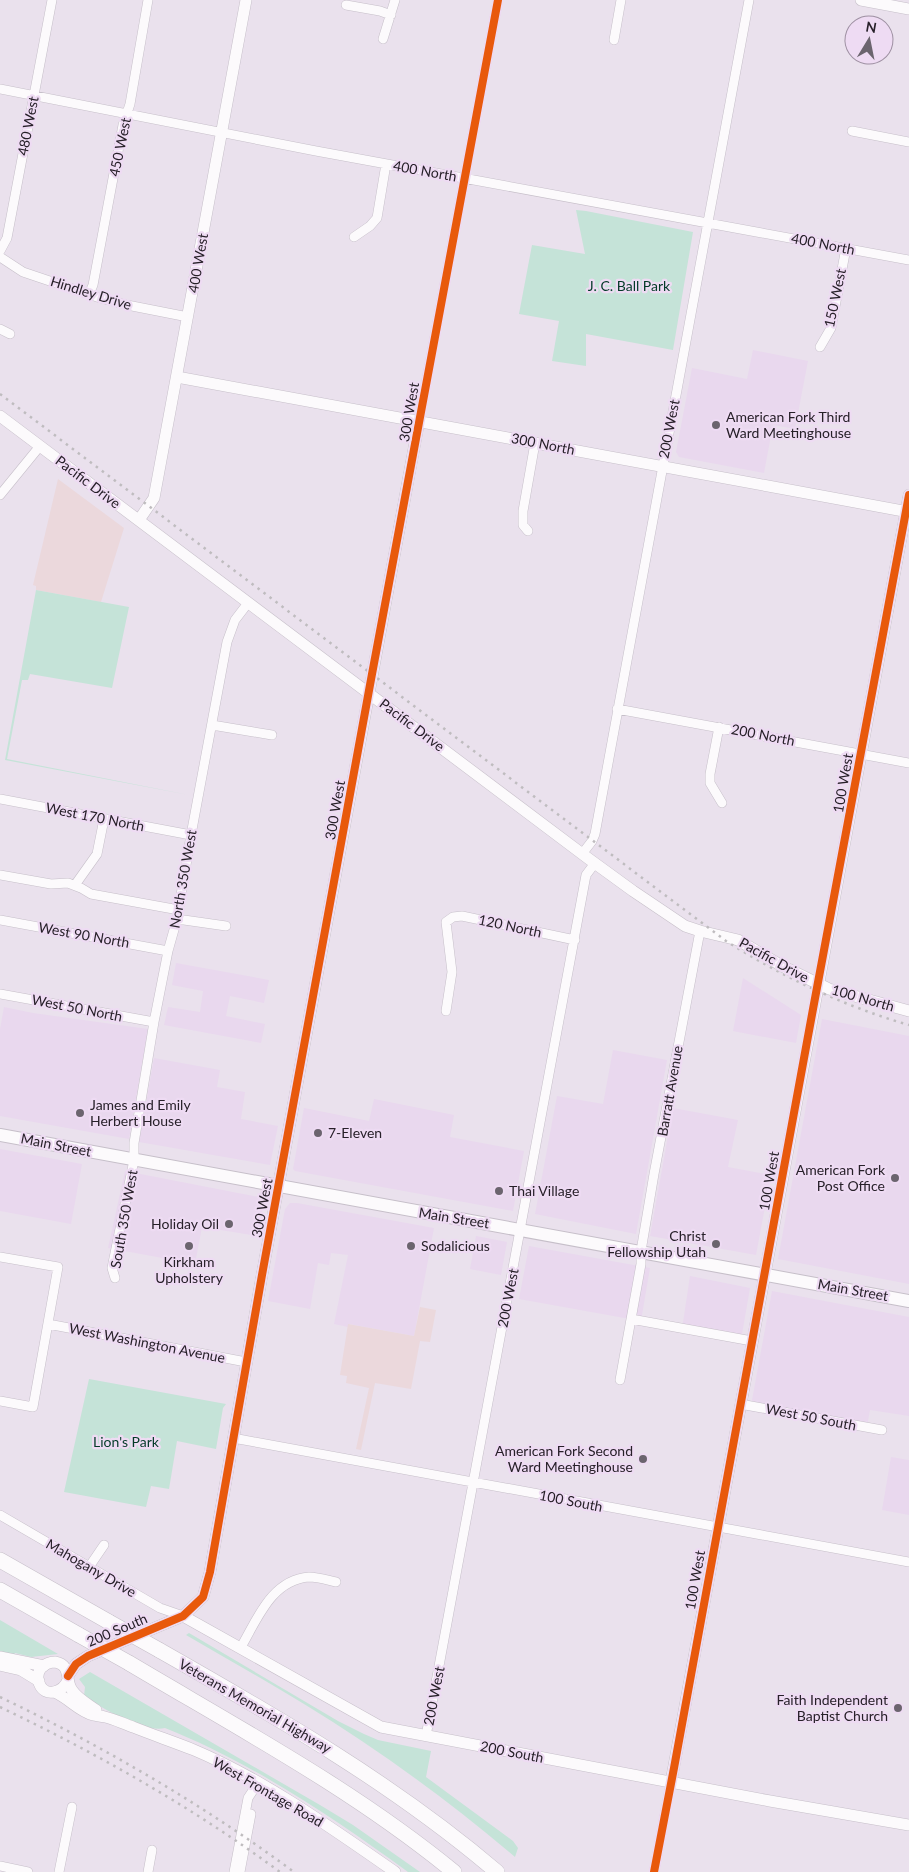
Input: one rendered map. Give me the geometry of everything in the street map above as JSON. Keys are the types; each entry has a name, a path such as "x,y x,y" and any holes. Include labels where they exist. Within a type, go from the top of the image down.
{"highway":[{"name":"Veterans Memorial Highway","path":"0,1560 295,1728 346,1760 406,1801 497,1872"},
{"name":"Veterans Memorial Highway","path":"0,1590 315,1772 395,1826 454,1872"}],"main road":[{"name":"Main Street","path":"0,1134 909,1301"}],"street":[{"name":"480 West","path":"0,251 7,238 52,0"},
{"name":"450 West","path":"89,294 127,114 148,0"},
{"name":"400 West","path":"138,520 154,497 246,0"},
{"path":"383,39 395,0"},
{"name":"300 West","path":"183,1616 203,1597 210,1572 246,1362 498,0"},
{"path":"614,40 621,0"},
{"name":"200 West","path":"582,854 592,841 594,834 749,0"},
{"path":"861,0 909,8"},
{"path":"346,5 380,11 391,16"},
{"name":"400 North","path":"0,89 386,164 909,260"},
{"path":"852,131 909,142"},
{"path":"354,236 370,226 377,218 386,164"},
{"name":"150 West","path":"820,347 831,328 846,248"},
{"name":"Hindley Drive","path":"0,257 23,272 89,294 127,306 188,317"},
{"path":"0,329 10,334"},
{"name":"300 North","path":"177,377 908,512"},
{"name":"Pacific Drive","path":"0,416 582,854 685,926 738,940 818,984"},
{"path":"528,531 523,524 523,512 535,443"},
{"path":"0,495 40,446"},
{"name":"100 West","path":"654,1872 861,753 908,512 909,495"},
{"name":"North 350 West","path":"134,1160 134,1143 154,1022 168,951 178,915 191,834 227,642 235,620 248,603"},
{"name":"200 North","path":"617,709 909,763"},
{"path":"212,725 272,735"},
{"path":"718,727 710,783 722,803"},
{"name":"West 170 North","path":"0,799 191,834"},
{"path":"75,886 97,854 104,819"},
{"name":"200 West","path":"426,1736 586,875 595,863"},
{"path":"0,875 51,884 68,883 91,894 226,926"},
{"name":"120 North","path":"446,1011 452,972 446,922 453,917 462,916 574,940"},
{"name":"West 90 North","path":"0,920 168,951"},
{"name":"Barratt Avenue","path":"620,1380 641,1264 641,1251 700,931"},
{"name":"100 North","path":"818,984 845,994 909,1011"},
{"name":"West 50 North","path":"0,994 154,1022"},
{"name":"South 350 West","path":"115,1278 112,1268 134,1160"},
{"path":"0,1257 58,1267 33,1407 0,1401"},
{"path":"631,1319 752,1342"},
{"name":"West Washington Avenue","path":"48,1324 246,1362"},
{"name":"West 50 South","path":"740,1404 882,1430"},
{"name":"100 South","path":"233,1438 909,1562"},
{"name":"Mahogany Drive","path":"0,1516 160,1608 183,1616"},
{"path":"89,1567 104,1545"},
{"path":"241,1648 271,1597 285,1584 310,1577 336,1582"},
{"name":"200 South","path":"68,1678 76,1664 88,1656 183,1616 374,1723 392,1729 909,1825"},
{"name":"200 South","path":"59,1663 81,1655 88,1656"},
{"path":"0,1657 44,1666"},
{"path":"52,1662 59,1663 64,1667 68,1678 66,1686 54,1692 48,1691 42,1687 38,1675 44,1666 52,1662"},
{"path":"0,1665 21,1670 39,1682"},
{"name":"West Frontage Road","path":"68,1678 71,1690 106,1717 194,1750 255,1788 349,1840 395,1872"},
{"name":"West Frontage Road","path":"54,1692 62,1695 85,1712 94,1716 106,1717"},
{"path":"234,1872 248,1798 255,1788"},
{"path":"240,1872 255,1788"},
{"path":"59,1872 72,1807"},
{"path":"148,1872 152,1850"},
{"path":"0,1866 28,1872"}],"shaded area":[{"path":"753,350 808,361 795,429 773,425 764,473 679,457 676,452 692,368 747,379"},
{"path":"58,479 124,528 101,602 36,590 36,586 33,585"},
{"path":"176,963 269,980 264,1003 230,996 226,1016 265,1024 261,1043 164,1025 168,1007 200,1012 203,991 172,985"},
{"path":"743,978 801,1015 796,1043 733,1031"},
{"path":"4,1007 33,1013 148,1029 129,1139 0,1116 0,1029"},
{"path":"822,1019 909,1036 909,1284 778,1259"},
{"path":"613,1050 667,1060 636,1234 535,1214 557,1096 603,1104"},
{"path":"154,1058 220,1070 217,1087 245,1092 241,1119 278,1126 270,1165 139,1142"},
{"path":"374,1099 454,1115 450,1137 524,1151 513,1211 295,1171 293,1169 304,1108 369,1121"},
{"path":"673,1108 738,1120 728,1167 771,1175 756,1255 650,1236"},
{"path":"0,1149 82,1164 71,1224 0,1211"},
{"path":"125,1171 259,1197 263,1206 257,1236 202,1227 195,1264 108,1248"},
{"path":"290,1203 434,1228 414,1336 349,1324 348,1327 334,1324 348,1255 331,1253 329,1265 318,1263 310,1309 268,1301 285,1209"},
{"path":"476,1236 507,1242 501,1275 470,1269"},
{"path":"529,1246 650,1268 641,1321 519,1299"},
{"path":"690,1276 750,1288 741,1340 682,1329"},
{"path":"772,1291 909,1317 909,1416 870,1410 866,1432 750,1411"},
{"path":"420,1307 436,1310 430,1342 420,1341 411,1389 375,1383 361,1450 356,1449 369,1388 346,1383 347,1376 340,1375 348,1324 414,1336"},
{"path":"891,1457 909,1460 909,1515 882,1510"}],"green space":[{"name":"J. C. Ball Park","path":"576,210 693,232 673,350 586,334 586,366 552,361 559,321 519,314 532,245 585,254"},
{"path":"36,590 129,607 112,688 30,674 28,680 22,680 7,759 189,795 5,760"},
{"name":"Lion's Park","path":"89,1379 226,1404 223,1408 216,1449 177,1441 169,1489 151,1486 146,1507 64,1492"},
{"path":"0,1620 58,1654 31,1657 15,1653 13,1656 0,1654"},
{"path":"189,1633 338,1721 364,1734 378,1740 431,1751 426,1777 513,1841 518,1848 515,1857 465,1816 386,1757 275,1686 186,1635"},
{"path":"90,1672 353,1825 420,1872 408,1872 351,1831 291,1792 229,1757 165,1728 156,1729 135,1724 102,1707 84,1696 85,1687 79,1679"}],"railway":[{"path":"0,394 726,941 769,967 837,1000 909,1025"},
{"path":"0,1697 77,1736 152,1778 224,1823 294,1872"},
{"path":"0,1707 73,1743 144,1783 213,1825 280,1872"}],"cycle path":[{"path":"68,1676 76,1664 88,1656 183,1616 203,1597 210,1572 262,1275 372,674 498,0"},
{"path":"654,1872 909,495"}],"place":[{"name":"American Fork Third Ward Meetinghouse","path":"716,425"},
{"name":"James and Emily Herbert House","path":"80,1113"},
{"name":"7-Eleven","path":"318,1133"},
{"name":"American Fork Post Office","path":"895,1178"},
{"name":"Thai Village","path":"499,1191"},
{"name":"Holiday Oil","path":"229,1224"},
{"name":"Christ Fellowship Utah","path":"716,1244"},
{"name":"Kirkham Upholstery","path":"189,1246"},
{"name":"Sodalicious","path":"411,1246"},
{"name":"American Fork Second Ward Meetinghouse","path":"643,1459"},
{"name":"Faith Independent Baptist Church","path":"898,1708"}]}
